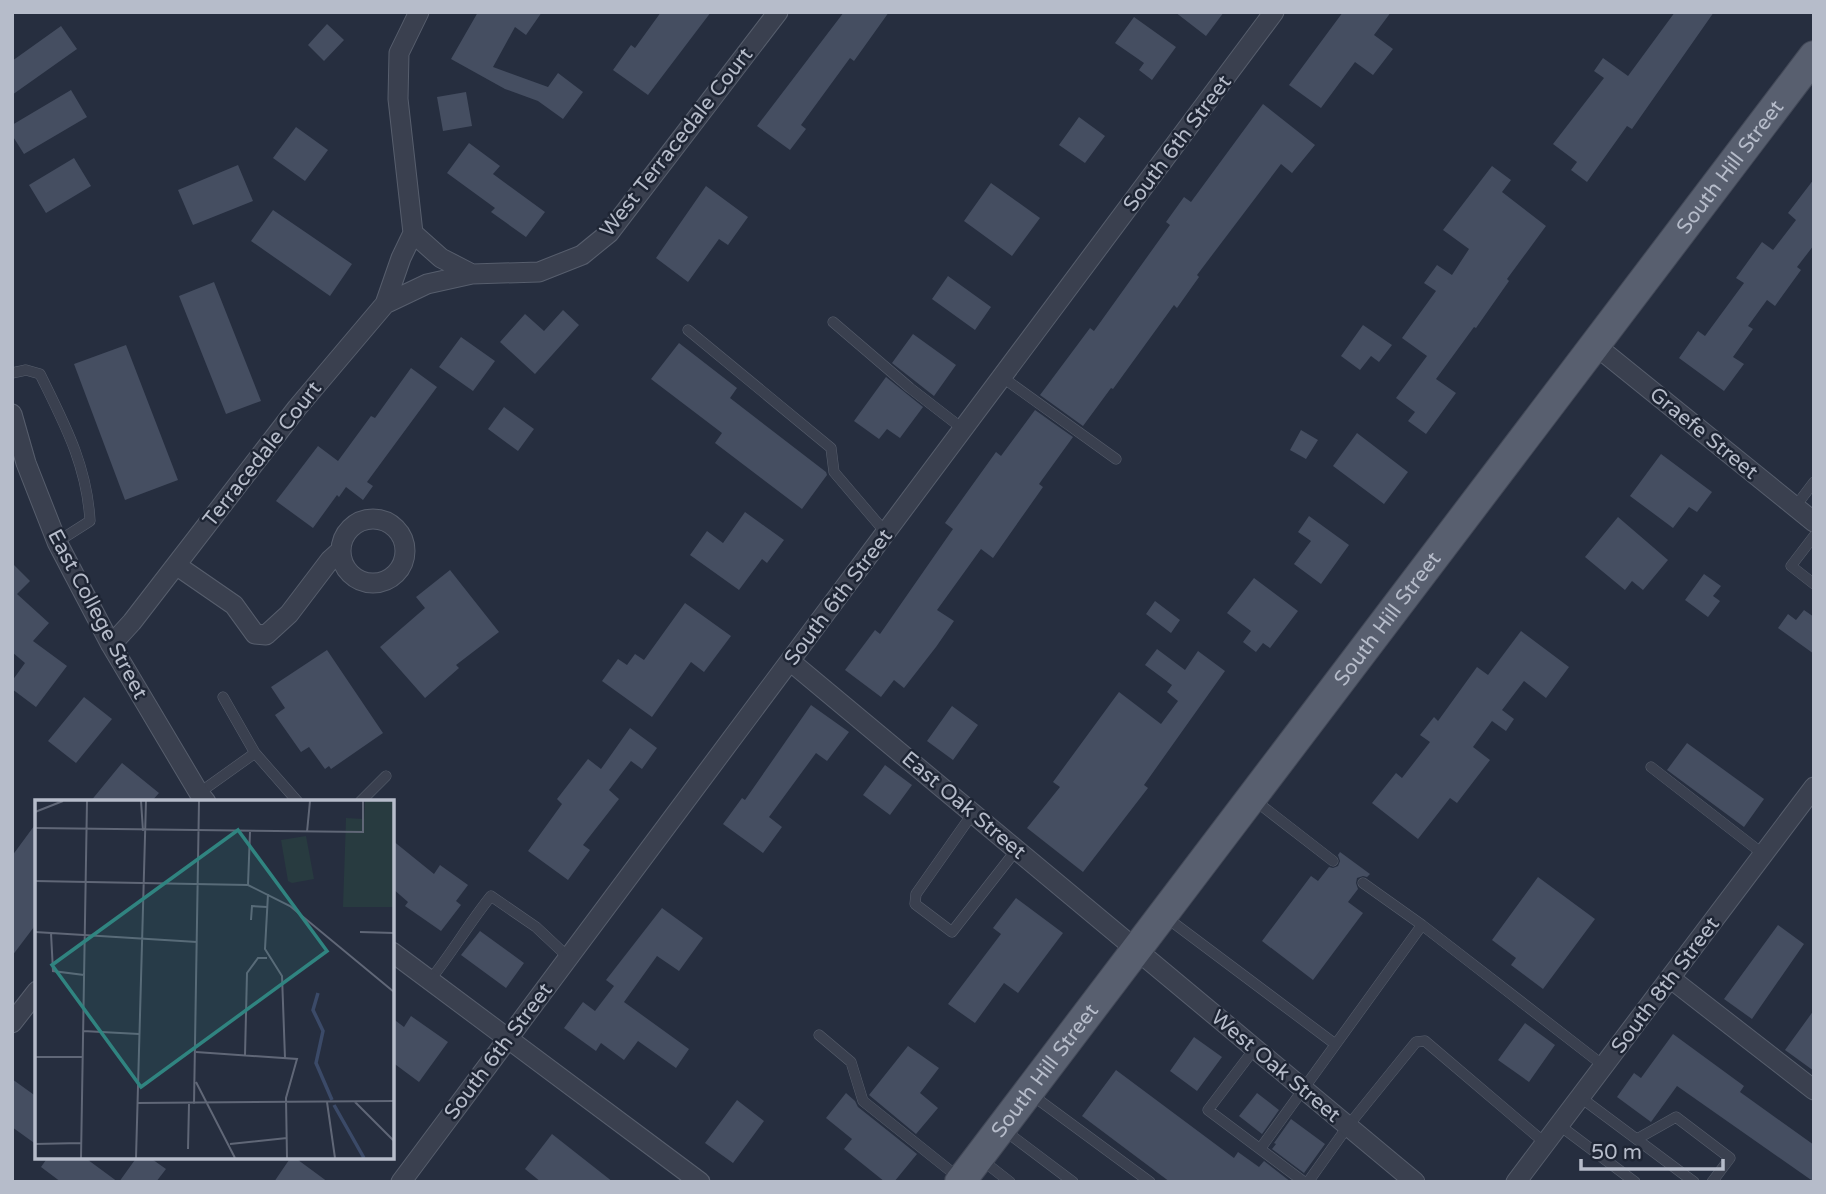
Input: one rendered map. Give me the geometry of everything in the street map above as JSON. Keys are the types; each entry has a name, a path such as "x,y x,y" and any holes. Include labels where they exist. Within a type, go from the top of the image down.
{"main road":[{"name":"South Hill Street","path":"967,1173 1814,56"}],"street":[{"path":"413,233 398,99 399,53 419,12"},
{"name":"West Terracedale Court","path":"413,233 440,258 472,274 539,272 582,255 609,233 778,12"},
{"name":"South 6th Street","path":"401,1182 1274,12"},
{"name":"Terracedale Court","path":"111,645 132,622 297,408 385,303 413,233"},
{"path":"385,303 428,284 472,274"},
{"name":"Graefe Street","path":"1595,345 1814,522"},
{"name":"East College Street","path":"12,414 26,463 57,542 197,799"},
{"path":"176,565 234,605 256,634 266,635 289,614 330,560 340,551"},
{"name":"East Oak Street","path":"790,661 1138,950"},
{"name":"South 8th Street","path":"1516,1182 1814,787"},
{"name":"West Oak Street","path":"1138,950 1415,1182"},
{"path":"394,953 679,1172 700,1182"},
{"path":"1670,978 1814,1090"},
{"path":"12,1023 35,994"}],"lane":[{"path":"833,322 963,429"},
{"path":"688,330 831,448 834,472 886,533"},
{"path":"12,373 26,370 40,374 68,429 89,492 90,521 57,542"},
{"path":"1002,377 1116,459"},
{"path":"1795,507 1814,482"},
{"path":"1814,536 1791,566 1814,584"},
{"path":"223,697 255,753 296,800"},
{"path":"197,799 255,753"},
{"path":"1651,767 1763,854"},
{"path":"362,800 386,776"},
{"path":"1252,798 1333,861"},
{"path":"973,813 916,894 915,904 952,932 1017,849"},
{"path":"1363,883 1422,925 1604,1066"},
{"path":"430,980 456,947 473,917 491,896 536,927 568,957"},
{"path":"1163,915 1335,1044"},
{"path":"1260,1149 1422,925"},
{"path":"819,1035 851,1062 863,1101 967,1173 1010,1182"},
{"path":"1255,1048 1208,1110 1306,1182 1348,1126 1420,1040 1426,1041 1545,1143"},
{"path":"1028,1092 1150,1182"},
{"path":"1580,1097 1694,1182"},
{"path":"1637,1139 1676,1117 1730,1158 1712,1182"},
{"path":"1559,1125 1635,1182"},
{"path":"1001,1128 1067,1180"}],"building":[{"path":"478,12 542,12 526,35 515,27 493,67 548,87 558,73 583,92 563,119 538,101 505,89 451,59"},
{"path":"661,12 711,12 648,95 613,70 631,45 635,48"},
{"path":"844,12 889,12 854,61 850,58 801,125 806,129 790,150 757,126"},
{"path":"1175,12 1224,12 1206,36"},
{"path":"1343,12 1391,12 1374,35 1393,49 1373,75 1355,62 1321,108 1289,85"},
{"path":"1675,12 1714,12 1632,129 1627,126 1587,182 1571,170 1577,162 1553,144 1604,78 1594,71 1603,58 1628,76"},
{"path":"1134,17 1176,47 1152,80 1139,70 1144,63 1115,43"},
{"path":"327,24 344,40 324,61 308,45"},
{"path":"61,26 77,49 12,95 12,61"},
{"path":"71,90 87,117 24,154 12,135 12,125"},
{"path":"466,92 472,126 443,131 437,97"},
{"path":"1263,104 1315,145 1292,173 1281,164 1197,275 1199,277 1177,308 1174,305 1083,426 1040,395 1090,328 1094,331 1170,225 1166,222 1184,197 1191,202"},
{"path":"1079,117 1105,136 1085,163 1059,145"},
{"path":"296,127 328,150 305,181 273,158"},
{"path":"469,143 500,166 493,174 545,212 526,237 491,212 495,208 447,173"},
{"path":"74,158 91,186 46,213 29,185"},
{"path":"238,165 253,201 193,225 178,190"},
{"path":"1492,166 1511,180 1502,192 1546,226 1507,279 1509,281 1476,328 1474,327 1436,379 1456,393 1426,434 1408,421 1415,412 1396,398 1427,356 1402,338 1436,291 1424,283 1437,265 1452,275 1469,249 1443,230"},
{"path":"1814,179 1814,245 1797,267 1801,270 1775,306 1767,300 1748,326 1753,329 1733,357 1744,364 1724,391 1679,358 1698,331 1705,336 1744,283 1736,278 1762,242 1773,250 1796,220 1788,213"},
{"path":"991,183 1040,218 1012,256 964,221"},
{"path":"706,186 748,217 728,245 719,239 688,282 656,258"},
{"path":"273,210 352,264 330,296 251,241"},
{"path":"948,276 991,307 975,330 932,299"},
{"path":"214,282 261,401 226,414 179,296"},
{"path":"563,310 579,325 535,374 500,342 525,314 544,331"},
{"path":"1363,325 1392,345 1379,362 1371,356 1360,370 1341,356"},
{"path":"913,334 956,365 934,396 892,363"},
{"path":"461,337 495,361 473,391 439,367"},
{"path":"679,343 737,388 730,398 826,472 827,475 802,509 715,443 722,433 651,379"},
{"path":"126,345 178,480 125,500 74,364"},
{"path":"411,368 437,387 367,482 373,486 363,500 346,487 313,528 276,501 318,446 338,461 371,416 375,418"},
{"path":"886,377 923,407 900,438 887,429 879,439 854,421"},
{"path":"504,407 534,429 518,451 488,429"},
{"path":"1035,410 1073,437 1039,484 1043,487 993,558 981,549 937,610 954,621 936,647 904,688 894,680 881,697 845,670 875,630 880,634 953,529 945,523 996,452 1001,456"},
{"path":"1301,430 1318,440 1306,459 1290,450"},
{"path":"1357,433 1408,472 1384,504 1333,466"},
{"path":"1661,454 1712,492 1697,512 1689,507 1673,528 1630,496"},
{"path":"745,512 784,540 767,563 762,559 739,590 690,555 707,531 723,543"},
{"path":"1309,516 1349,545 1321,584 1294,564 1311,541 1298,532"},
{"path":"1618,517 1668,560 1643,590 1632,581 1625,590 1585,557"},
{"path":"12,563 30,581 17,594 49,623 33,641 67,666 36,707 12,689 12,681 25,663 12,652"},
{"path":"450,570 499,632 456,665 459,668 425,698 380,647 425,608 416,597"},
{"path":"1704,574 1721,586 1713,596 1720,601 1708,617 1685,600"},
{"path":"1254,578 1298,611 1270,648 1263,643 1256,652 1243,642 1251,631 1227,613"},
{"path":"1155,601 1180,620 1171,633 1146,614"},
{"path":"685,603 731,636 704,672 691,662 652,717 602,681 618,659 627,665 635,654 644,660"},
{"path":"1804,610 1814,617 1814,654 1778,628 1788,614 1796,620"},
{"path":"1521,631 1569,667 1546,698 1524,681 1502,710 1514,719 1506,731 1492,721 1473,747 1490,760 1457,803 1450,798 1418,839 1372,803 1396,773 1402,778 1430,742 1420,735 1434,717 1438,721 1477,667 1488,675"},
{"path":"1157,649 1185,670 1198,651 1225,671 1144,785 1148,788 1083,872 1027,828 1060,787 1053,782 1119,692 1161,724 1178,701 1167,692 1172,685 1145,665"},
{"path":"327,650 383,733 331,769 329,766 325,769 309,747 301,752 275,715 285,708 271,687"},
{"path":"84,697 112,719 76,763 48,741"},
{"path":"811,705 849,732 827,761 816,753 769,817 782,827 763,853 723,824 742,798 745,800"},
{"path":"952,706 978,725 953,760 927,741"},
{"path":"630,728 657,748 642,769 631,761 609,790 619,799 583,845 590,850 568,880 528,851 562,804 557,799 588,759 601,769"},
{"path":"1687,743 1764,799 1744,827 1667,770"},
{"path":"122,763 159,793 153,800 92,800"},
{"path":"885,765 912,785 890,815 863,795"},
{"path":"35,825 35,926 12,956 12,856"},
{"path":"394,842 434,874 440,865 468,885 456,901 461,905 441,931 405,906 408,902 394,890"},
{"path":"1340,852 1370,874 1357,878 1358,889 1348,902 1363,913 1313,980 1262,941 1311,876 1318,881 1329,867 1338,866"},
{"path":"1538,877 1595,919 1543,989 1511,965 1516,958 1492,940"},
{"path":"1016,898 1063,933 1018,993 1004,983 975,1023 948,1004 1001,934 993,928"},
{"path":"662,908 703,938 679,971 657,956 624,1002 689,1049 676,1068 638,1041 624,1060 601,1043 596,1051 564,1028 583,1002 595,1011 614,986 606,980"},
{"path":"1778,925 1804,944 1752,1019 1724,999"},
{"path":"480,931 524,963 506,988 461,955"},
{"path":"1814,1010 1814,1071 1785,1050"},
{"path":"411,1016 448,1042 419,1082 394,1063 394,1020 404,1027"},
{"path":"1525,1023 1555,1045 1529,1082 1498,1060"},
{"path":"1673,1034 1744,1086 1740,1092 1814,1145 1814,1182 1677,1086 1651,1122 1617,1097 1634,1073 1641,1078"},
{"path":"1194,1037 1222,1057 1197,1091 1170,1071"},
{"path":"908,1046 939,1068 920,1093 938,1108 916,1134 869,1095"},
{"path":"1116,1070 1234,1158 1238,1152 1259,1167 1264,1161 1291,1182 1170,1182 1082,1116"},
{"path":"12,1079 35,1096 35,1144 12,1127"},
{"path":"846,1093 858,1107 917,1154 894,1182 885,1182 844,1149 852,1139 826,1118"},
{"path":"1257,1093 1279,1110 1262,1134 1239,1116"},
{"path":"737,1100 764,1121 733,1163 705,1143"},
{"path":"1291,1119 1325,1144 1304,1173 1272,1149"},
{"path":"552,1134 613,1182 541,1182 525,1169"},
{"path":"47,1159 87,1159 118,1182 61,1182 41,1167"},
{"path":"136,1159 152,1159 166,1169 156,1182 119,1182"},
{"path":"290,1159 297,1159 328,1182 274,1182"}]}
